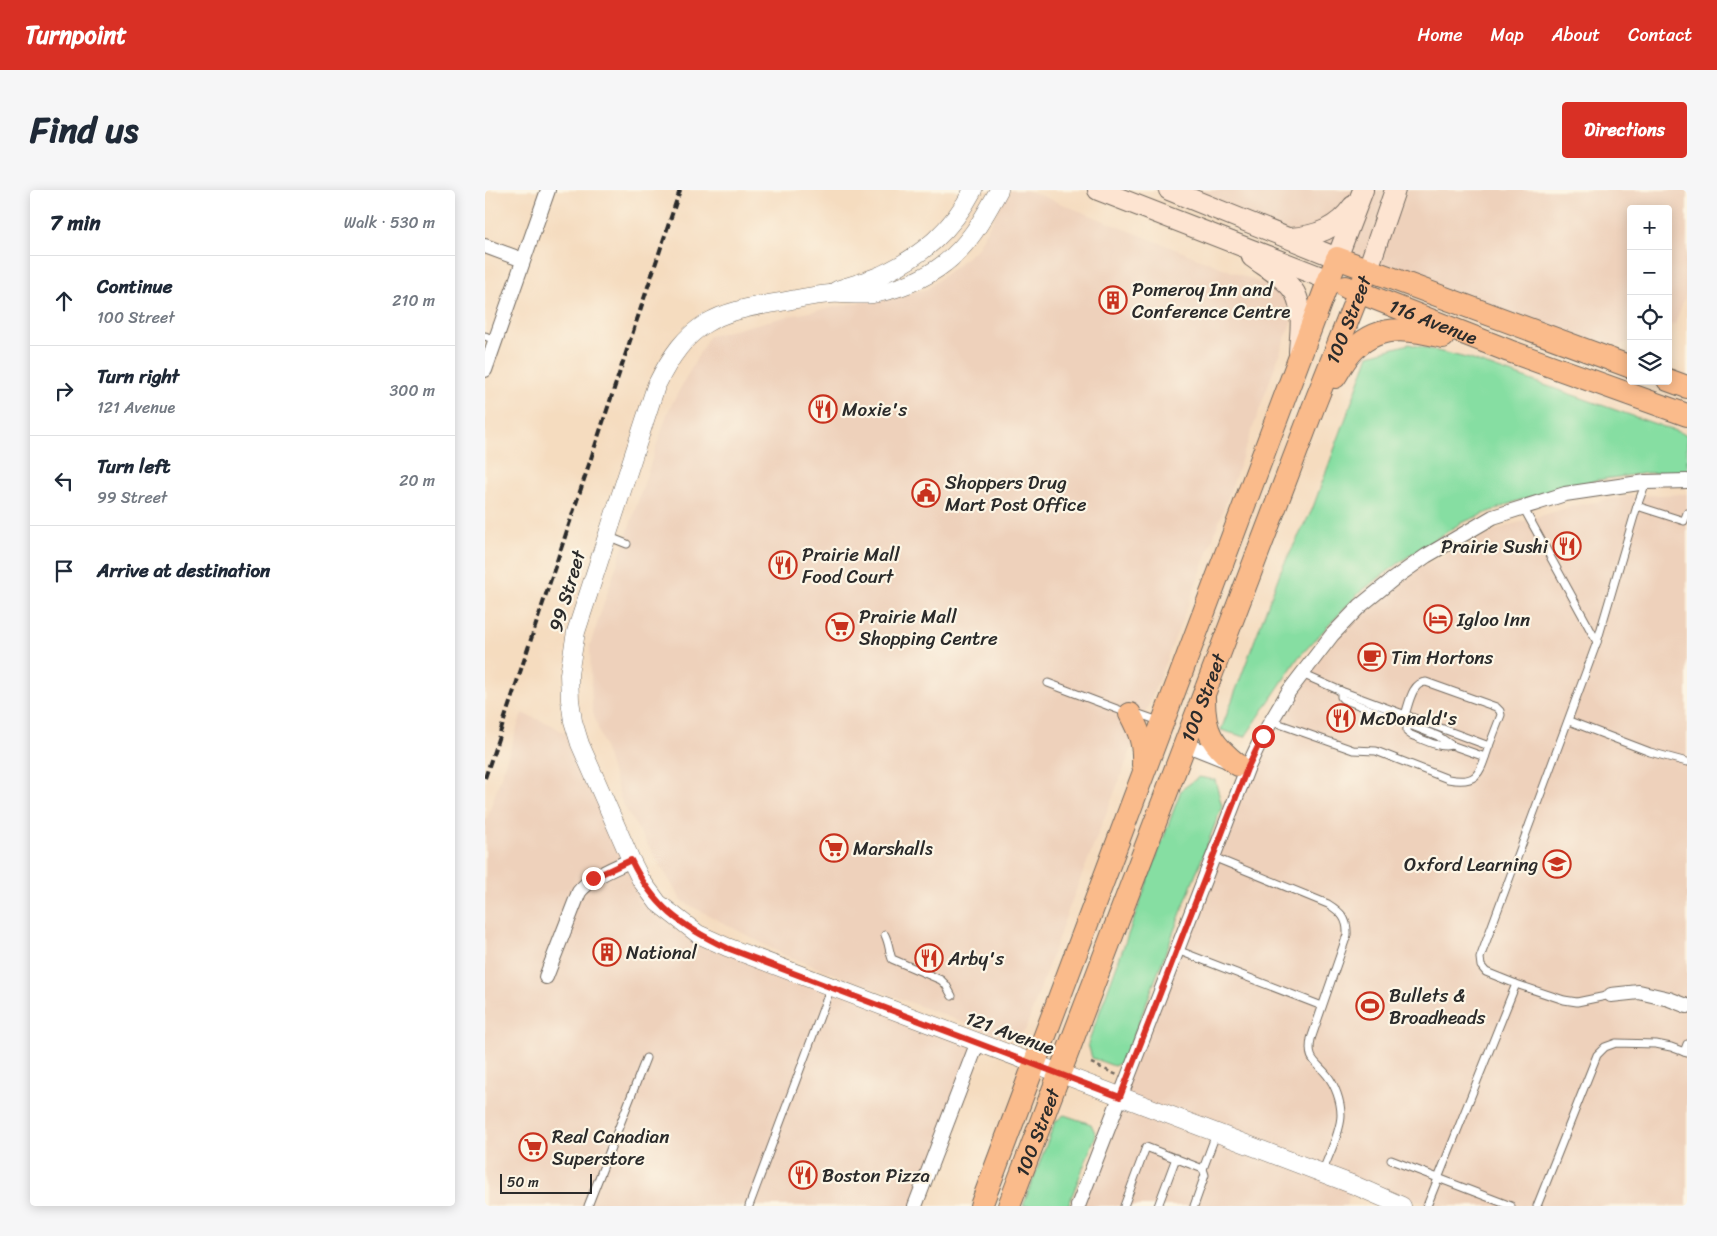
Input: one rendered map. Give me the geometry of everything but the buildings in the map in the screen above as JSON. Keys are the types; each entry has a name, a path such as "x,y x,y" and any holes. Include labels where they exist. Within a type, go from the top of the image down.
{"main road":[{"name":"116 Avenue","path":"1099,190 1509,350 1687,415"},
{"name":"116 Avenue","path":"1169,190 1337,258 1627,365"},
{"name":"100 Street","path":"1009,1206 1313,408 1368,269 1395,190"},
{"path":"1287,238 1323,232 1337,224 1363,191"},
{"name":"100 Street","path":"981,1206 1363,191"},
{"path":"1226,239 1283,280 1295,293 1301,314 1299,358"},
{"path":"1313,408 1351,354 1359,346 1380,333 1407,329 1473,345 1509,350"},
{"path":"1672,381 1687,387"},
{"path":"1185,744 1181,724 1200,622"},
{"path":"1204,696 1207,723 1213,741 1218,748 1243,767"},
{"path":"1129,714 1136,726 1144,748 1143,773"},
{"path":"1142,856 1169,751 1168,737 1162,722"}],"street":[{"path":"485,370 490,338 523,260 548,190"},
{"name":"99 Street","path":"829,294 881,275 938,239 950,226 973,190"},
{"name":"99 Street","path":"631,860 580,744 569,700 569,674 576,632 656,386 665,367 697,329 724,314 749,307 829,294 871,294 906,285 928,274 960,251 981,221 999,190"},
{"path":"485,246 523,260"},
{"path":"1079,1206 1213,857 1243,767 1289,690 1332,635 1360,606 1392,580 1426,556 1493,517 1565,494 1646,482 1687,481"},
{"path":"1185,744 1243,767"},
{"path":"546,977 579,892 593,878 631,860"},
{"name":"121 Avenue","path":"631,860 641,880 659,903 698,934 727,948 1322,1173 1402,1206"},
{"path":"1611,995 1639,992 1669,999 1687,1006"},
{"path":"915,1206 977,1044"}],"lane":[{"path":"1611,995 1584,1001 1564,1000 1486,972 1481,966 1481,958 1597,642 1637,506 1646,482"},
{"path":"1523,506 1597,642"},
{"path":"1637,506 1684,522 1687,513"},
{"path":"607,536 627,544"},
{"path":"1301,674 1341,691 1489,746"},
{"path":"1271,721 1353,750 1376,751 1448,779 1460,781 1475,778 1479,773 1501,716 1500,711 1496,707 1426,682 1416,685 1405,715"},
{"path":"1048,683 1129,714 1139,714 1162,722"},
{"path":"1341,691 1343,699 1438,736 1451,745 1485,757"},
{"path":"1569,721 1650,752 1687,762"},
{"path":"1213,857 1328,904 1343,915 1347,927 1347,935 1309,1049 1314,1062 1332,1082 1340,1104 1341,1116 1339,1125 1322,1173"},
{"path":"885,935 892,959 941,980 952,996"},
{"path":"1177,950 1322,1006"},
{"path":"1427,1206 1516,984"},
{"path":"749,1206 831,987"},
{"path":"1537,1206 1597,1055 1605,1047 1616,1043 1656,1044 1671,1047 1685,1053 1687,1044"},
{"path":"588,1206 646,1058"},
{"path":"1194,1206 1205,1175 1203,1169 1217,1133"},
{"path":"1124,1206 1146,1147 1203,1169"},
{"path":"1158,1206 1176,1158"},
{"path":"1391,1160 1511,1206"}],"path":[{"path":"1091,1063 1118,1076"}],"shaded area":[{"path":"1011,190 1027,190 1283,292 1291,322 1202,569 1066,916 1025,1031 1002,1037 784,955 682,901 622,803 592,709 590,645 668,411 709,336 789,316 927,289 977,249 1000,206"},
{"path":"1170,190 1687,190 1687,291 1675,324 1672,325 1672,205 1627,205 1627,343 1598,354"},
{"path":"1687,494 1687,1206 1437,1206 1354,1185 1346,1206 1078,1206 1247,769 1289,691 1392,580 1504,527 1573,506 1628,496"},
{"path":"522,713 552,725 580,744 631,860 677,919 977,1044 915,1206 485,1206 485,824"}],"green space":[{"path":"1409,344 1470,359 1687,435 1687,473 1647,473 1597,480 1517,501 1461,523 1406,558 1360,592 1298,658 1245,737 1221,730 1281,570 1312,510 1369,355"},
{"path":"1199,777 1215,780 1222,806 1124,1061 1114,1066 1092,1058 1088,1044 1181,790"},
{"path":"1064,1115 1091,1124 1096,1135 1068,1206 1023,1206 1055,1122"}],"railway":[{"path":"485,778 680,190"}],"place":[{"name":"Pomeroy Inn and Conference Centre","path":"1113,300"},
{"name":"Moxie's","path":"823,409"},
{"name":"Shoppers Drug Mart Post Office","path":"926,493"},
{"name":"Prairie Sushi","path":"1567,546"},
{"name":"Prairie Mall Food Court","path":"783,565"},
{"name":"Igloo Inn","path":"1438,619"},
{"name":"Prairie Mall Shopping Centre","path":"840,627"},
{"name":"Tim Hortons","path":"1372,657"},
{"name":"McDonald's","path":"1341,718"},
{"name":"Marshalls","path":"834,848"},
{"name":"Oxford Learning","path":"1557,864"},
{"name":"National","path":"607,952"},
{"name":"Arby's","path":"929,958"},
{"name":"Bullets & Broadheads","path":"1370,1006"},
{"name":"Real Canadian Superstore","path":"533,1147"},
{"name":"Boston Pizza","path":"803,1175"}],"route":[{"path":"593,878 631,860 641,880 659,903 698,934 727,948 1120,1097 1247,769 1263,736"}]}
